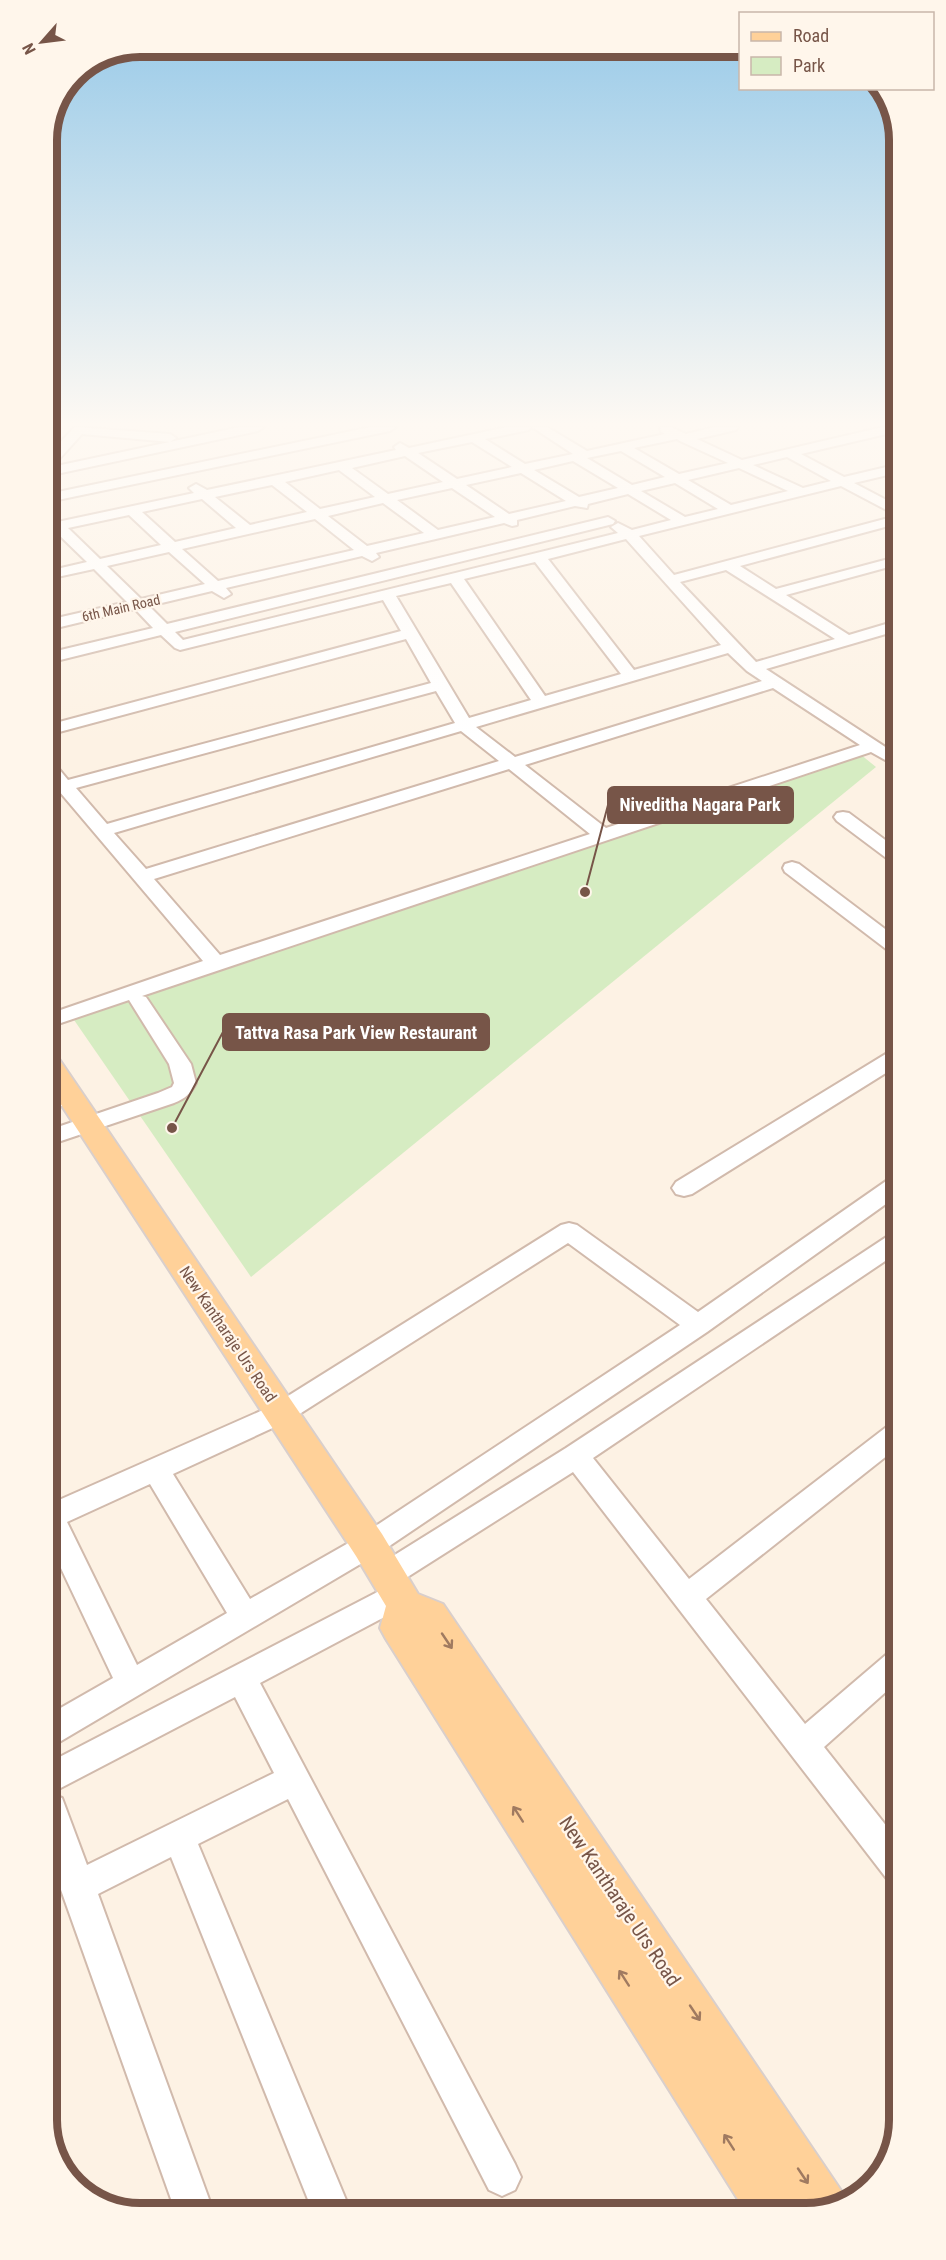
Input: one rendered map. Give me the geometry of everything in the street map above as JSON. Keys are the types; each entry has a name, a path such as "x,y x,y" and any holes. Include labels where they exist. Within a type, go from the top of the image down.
{"main road":[{"name":"New Kantharaje Urs Road","path":"59,1100 89,1126 390,1580 430,1615 820,2201"},
{"name":"New Kantharaje Urs Road","path":"390,1580 399,1628 768,2203"}],"street":[{"path":"59,532 96,564 180,645 628,533 731,647 753,668 889,756"},
{"path":"156,532 258,626"},
{"path":"57,572 231,532"},
{"path":"342,532 411,588"},
{"name":"6th Main Road","path":"57,619 138,604 440,532"},
{"path":"526,532 555,552"},
{"path":"57,656 562,532"},
{"path":"670,580 848,532"},
{"path":"538,556 631,677"},
{"path":"774,594 889,563"},
{"path":"727,564 847,640"},
{"path":"455,577 542,704"},
{"path":"387,594 465,726 511,765 603,835"},
{"path":"753,668 889,628"},
{"path":"57,728 411,633"},
{"path":"102,831 731,647"},
{"path":"140,877 776,682"},
{"path":"64,786 441,686"},
{"path":"57,1018 216,963 874,746"},
{"path":"57,778 216,963"},
{"path":"843,818 889,851"},
{"path":"792,868 889,942"},
{"path":"57,1136 180,1092 185,1083 180,1065 139,1001"},
{"path":"684,1188 889,1062"},
{"path":"57,1727 245,1617 390,1580 698,1325 889,1191"},
{"path":"57,1513 281,1413 569,1231 698,1325"},
{"path":"57,1775 241,1678 889,1247"},
{"path":"686,1598 889,1439"},
{"path":"576,1456 889,1855"},
{"path":"155,1468 245,1617"},
{"path":"57,1531 131,1684"},
{"path":"804,1745 889,1671"},
{"path":"241,1678 502,2177"},
{"path":"77,1887 293,1780"},
{"path":"57,1827 191,2203"},
{"path":"179,1836 328,2203"}],"green space":[{"path":"860,754 876,767 251,1277 72,1017"}],"place":[{"name":"Niveditha Nagara Park","path":"585,892"},
{"name":"Tattva Rasa Park View Restaurant","path":"172,1128"}]}
